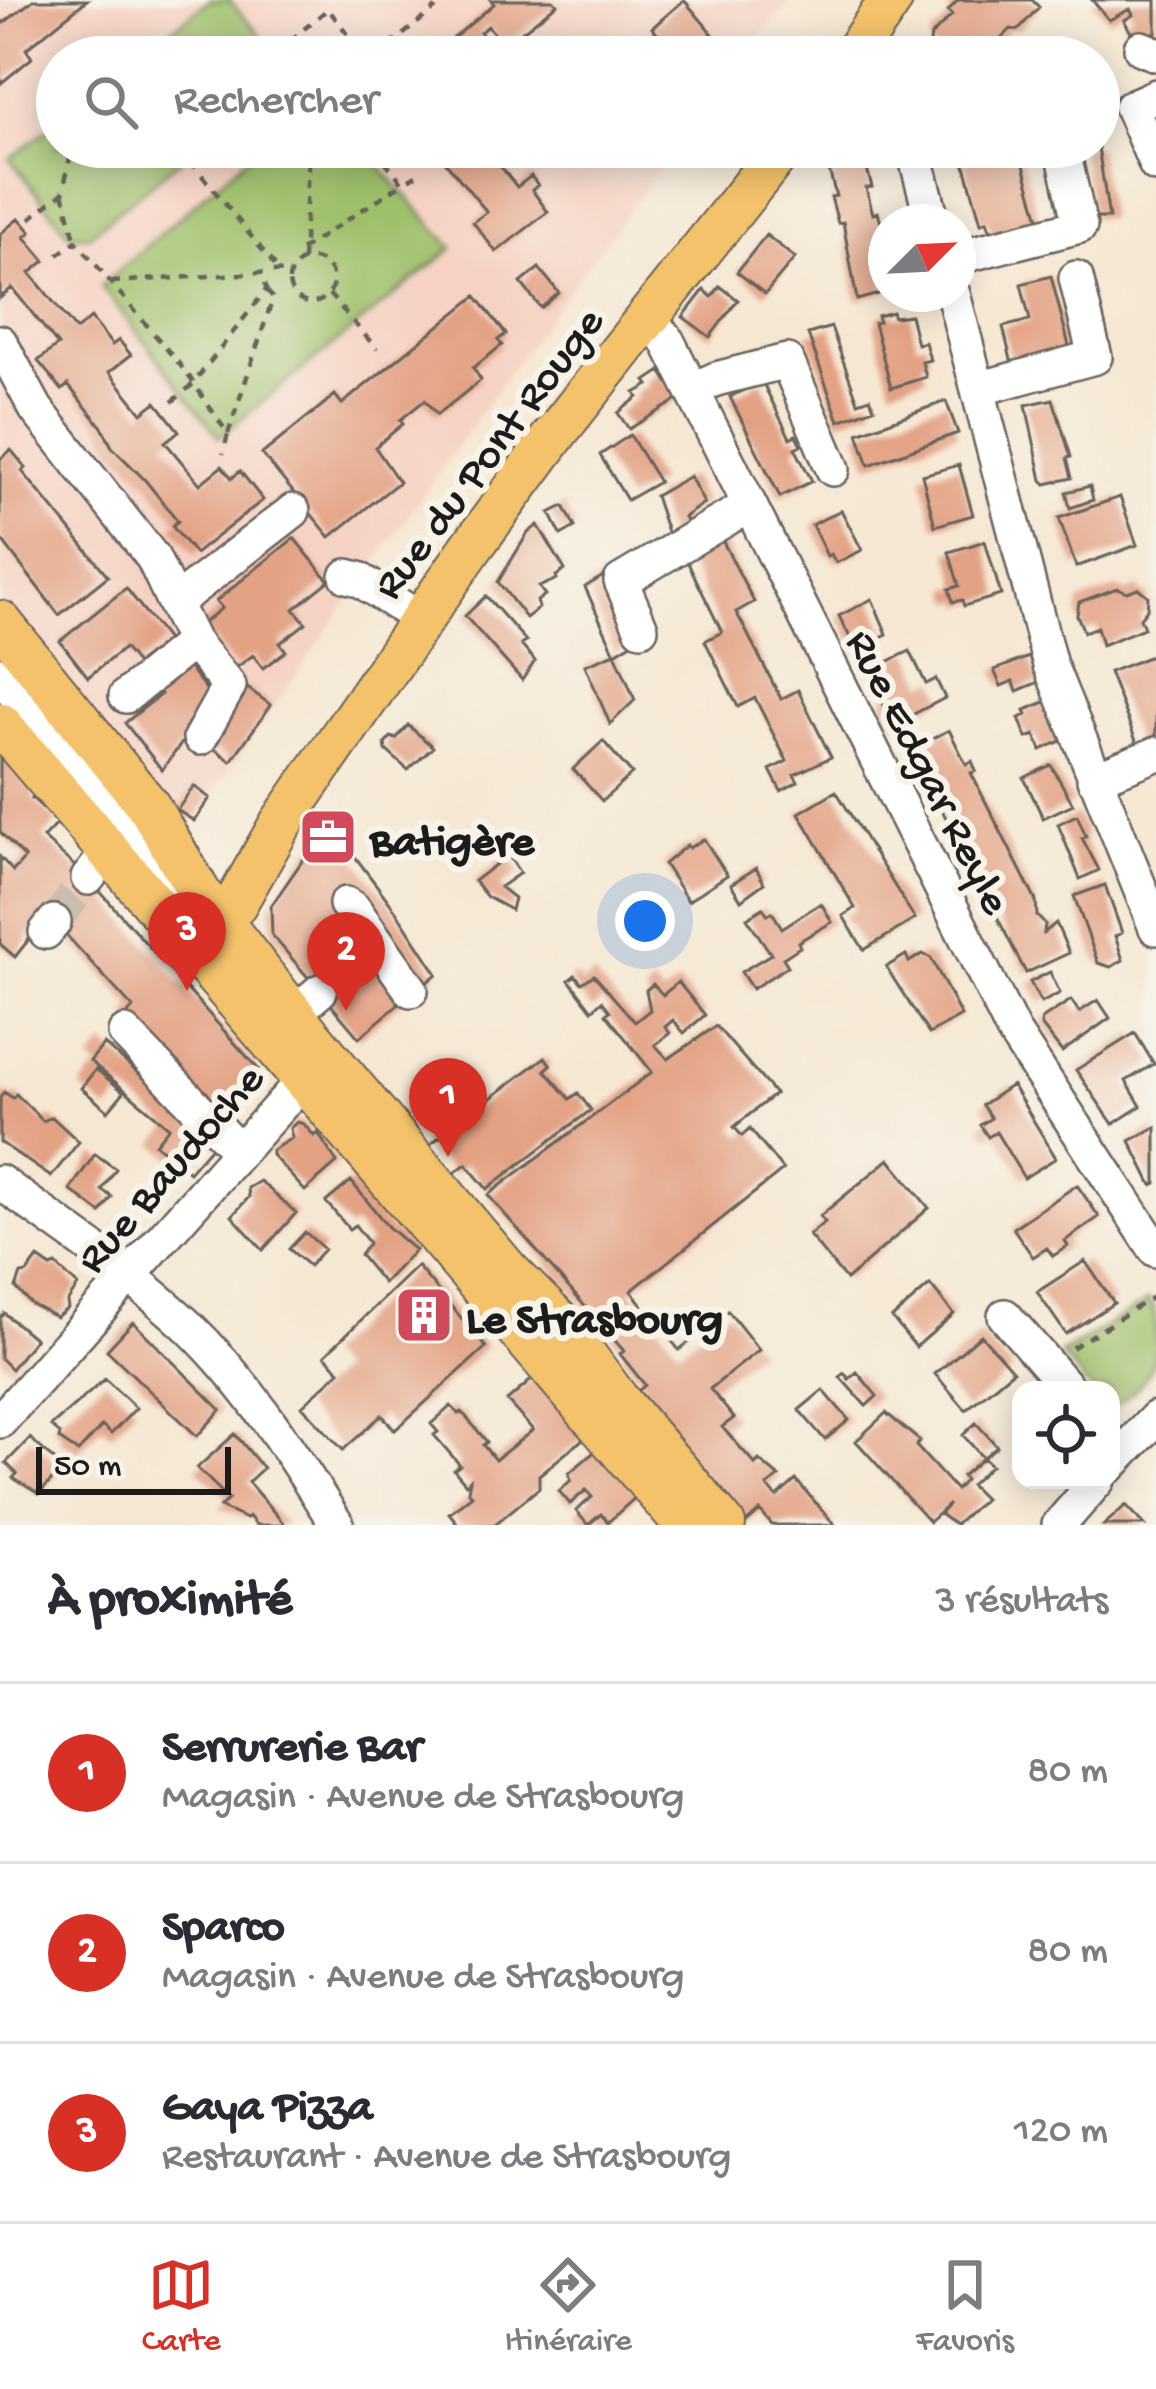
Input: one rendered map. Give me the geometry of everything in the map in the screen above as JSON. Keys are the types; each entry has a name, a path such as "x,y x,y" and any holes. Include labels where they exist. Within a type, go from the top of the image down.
{"main road":[{"name":"Rue du Pont Rouge","path":"205,936 236,903 280,825 555,434 766,168"},
{"path":"0,622 149,807 180,855 205,936 230,993 685,1525"},
{"path":"0,724 98,866 306,1003 493,1254 574,1339 617,1399 724,1525"},
{"name":"Rue du Pont Rouge","path":"180,855 223,862 280,825"}],"street":[{"path":"1156,97 1131,107 1156,165"},
{"path":"919,168 928,204"},
{"path":"976,252 1080,226 1067,168"},
{"path":"978,389 1095,357 1076,278"},
{"path":"958,312 1050,665 1156,928"},
{"name":"Rue Edgar Reyle","path":"647,320 666,338 1013,1031 1156,1250"},
{"path":"1,344 36,410 153,558 193,642 230,686 200,738"},
{"path":"692,390 787,361 833,469"},
{"path":"641,628 621,581 748,506"},
{"path":"174,603 293,511"},
{"path":"347,576 422,620"},
{"path":"126,697 193,642"},
{"path":"0,674 205,936 706,1525"},
{"path":"1094,779 1156,754"},
{"path":"346,904 364,954 411,990"},
{"path":"125,1033 239,1151"},
{"name":"Rue Baudoche","path":"0,1421 304,1078"},
{"path":"0,1183 128,1275 190,1328 270,1421 337,1525"},
{"path":"1005,1316 1059,1378"},
{"path":"1059,1525 1090,1489"}],"path":[{"path":"401,36 436,8"},
{"path":"296,36 328,9 349,36"},
{"path":"68,168 63,192 76,241 186,372 227,434"},
{"path":"196,168 280,272"},
{"path":"303,260 307,168"},
{"path":"390,168 403,184"},
{"path":"301,250 416,175"},
{"path":"30,219 63,192"},
{"path":"58,255 76,241"},
{"path":"110,283 290,271 303,260 316,260 328,267 333,281 329,294 315,303 299,301 289,288 290,271"},
{"path":"263,274 273,298"},
{"path":"223,454 273,298 289,288"},
{"path":"172,402 192,385 266,290"},
{"path":"329,294 377,349"},
{"path":"1059,1378 1156,1295"}],"shaded area":[{"path":"0,0 790,0 761,36 36,36 36,168 660,168 542,326 183,836 0,604"}],"green space":[{"path":"209,0 229,0 261,36 164,36"},
{"path":"36,139 36,168 171,168 88,236 69,234 10,159"},
{"path":"235,168 381,168 453,248 219,437 101,286"},
{"path":"1149,1300 1156,1323 1153,1362 1144,1380 1120,1402 1120,1381 1084,1381 1061,1354"}],"building":[{"path":"33,0 87,0 36,36 26,49 32,58 0,84 0,18 4,23"},
{"path":"491,0 553,0 557,4 517,36 496,36 488,26 480,32 483,36 456,36 494,4"},
{"path":"684,0 714,36 659,36 652,28"},
{"path":"958,0 1032,0 1039,7 1018,30 1011,29 1004,36 931,36 952,15 948,11"},
{"path":"1092,0 1156,0 1156,32 1135,40 1124,20 1133,15 1130,9 1109,20"},
{"path":"450,168 501,168 517,187 531,176 538,185 532,190 548,212 496,252 473,222 487,212"},
{"path":"867,168 872,187 866,188 870,204 868,297 857,300 843,222 838,223 831,197 836,196 829,170"},
{"path":"966,168 1025,168 1041,226 992,234 987,221 981,223"},
{"path":"1084,168 1101,168 1109,218 1093,218"},
{"path":"19,218 31,232 25,237 45,261 30,273 76,330 91,318 112,345 119,340 131,355 109,372 142,413 156,402 179,431 165,442 200,484 222,466 232,478 240,471 263,500 195,554 172,526 178,521 112,447 68,385 62,390 38,361 58,345 12,288 0,298 0,234"},
{"path":"766,235 795,258 765,294 737,272"},
{"path":"539,268 559,293 541,308 521,283"},
{"path":"1051,276 1071,354 1013,368 1003,327 1030,320 1021,284"},
{"path":"720,286 738,300 710,337 683,317 704,290 712,297"},
{"path":"476,296 506,334 498,340 502,345 473,368 481,380 437,415 425,400 400,420 403,424 375,447 399,482 330,537 262,454 335,395 342,404"},
{"path":"910,315 917,344 925,342 930,360 922,362 926,377 891,388 874,323 879,322 877,316"},
{"path":"831,327 858,402 870,398 874,408 839,421 808,334"},
{"path":"661,371 679,399 629,429 618,413"},
{"path":"762,381 790,438 796,435 801,445 795,448 812,481 780,497 730,397"},
{"path":"1053,399 1071,457 1067,458 1072,478 1046,484 1026,405"},
{"path":"946,401 958,433 869,465 858,433"},
{"path":"630,435 659,482 627,500 600,455"},
{"path":"11,450 26,468 22,471 108,576 59,615 0,538 0,459"},
{"path":"959,465 973,515 935,526 922,475"},
{"path":"690,476 704,503 684,517 689,527 669,538 655,496"},
{"path":"1090,486 1093,500 1070,508 1066,492"},
{"path":"1120,497 1137,545 1076,567 1059,518"},
{"path":"564,506 575,527 561,535 550,513"},
{"path":"841,510 862,550 836,563 831,554 827,556 812,525"},
{"path":"538,525 565,570 539,587 545,595 537,601 539,608 526,618 498,582"},
{"path":"720,536 754,602 736,612 781,699 798,690 831,757 794,775 798,782 781,791 770,770 787,761 755,698 738,707 705,641 722,632 684,555"},
{"path":"294,538 329,581 294,609 306,623 280,643 286,651 263,668 253,655 236,668 201,625 222,608 216,601"},
{"path":"985,541 1001,595 964,606 962,600 953,602 949,589 959,586 949,552"},
{"path":"605,575 635,641 615,653 585,587"},
{"path":"126,588 167,640 137,664 124,648 88,677 60,641"},
{"path":"1117,588 1127,592 1138,588 1148,596 1140,618 1144,628 1102,645 1097,627 1084,632 1077,615 1079,602"},
{"path":"486,596 526,641 521,645 535,661 522,680 465,616"},
{"path":"872,599 887,634 856,649 839,616"},
{"path":"910,651 926,684 936,679 945,698 894,724 883,703 887,692 875,668"},
{"path":"615,653 635,700 610,724 585,665"},
{"path":"1156,654 1156,739 1138,746 1109,672"},
{"path":"1029,657 1039,682 1017,691 1013,681 1001,686 994,670"},
{"path":"186,664 214,699 162,770 125,723 161,694 156,688"},
{"path":"246,687 271,705 231,761 206,743"},
{"path":"1047,701 1063,740 1041,750 1035,735 1027,738 1019,718 1027,715 1025,710"},
{"path":"408,725 433,747 408,770 385,744"},
{"path":"949,730 966,764 972,761 976,771 971,773 1036,901 1044,933 1056,923 1069,953 1026,973 911,750"},
{"path":"603,741 632,774 602,801 573,769"},
{"path":"0,753 35,795 32,798 58,822 43,838 88,878 258,1069 213,1114 127,1015 133,1008 48,915 15,957 0,944 0,857 13,871 25,858 0,832"},
{"path":"1051,765 1073,804 1043,818 1024,778"},
{"path":"194,786 210,798 194,821 177,810"},
{"path":"836,791 915,919 864,950 843,916 855,908 799,813"},
{"path":"1077,815 1086,836 1082,838 1099,870 1080,879 1058,824"},
{"path":"329,822 437,974 421,987 346,923 333,941 355,968 373,959 406,998 359,1038 272,935 271,906"},
{"path":"704,839 727,875 688,901 664,864 687,845"},
{"path":"508,855 520,873 500,887 514,898 511,910 487,897 474,881"},
{"path":"756,868 764,883 741,900 731,884"},
{"path":"1105,885 1122,933 1115,936 1123,960 1111,967 1098,963 1074,896"},
{"path":"821,903 832,922 798,942 800,947 783,958 788,966 752,989 741,972 771,954 747,918 763,908 768,915 772,912 782,928"},
{"path":"923,954 931,958 961,1016 929,1034 886,967 906,955 909,962"},
{"path":"1050,972 1060,993 1041,1003 1030,982"},
{"path":"575,975 582,983 594,975 635,1022 650,1010 646,990 653,984 663,995 678,982 705,1015 684,1033 673,1020 665,1027 670,1033 655,1045 668,1059 716,1026 775,1094 734,1127 742,1136 750,1129 783,1170 631,1291 679,1350 728,1311 759,1350 710,1389 734,1418 722,1427 755,1464 759,1460 779,1477 767,1486 777,1497 796,1480 835,1525 772,1525 760,1511 744,1525 636,1393 645,1385 620,1354 624,1351 488,1195 652,1072 606,1014 610,1011 602,1001 592,1010 569,980"},
{"path":"1071,1000 1079,1012 1098,1000 1110,1018 1062,1052 1041,1025 1042,1019"},
{"path":"1135,1033 1154,1064 1126,1081 1141,1106 1113,1124 1076,1070"},
{"path":"104,1044 217,1140 189,1172 155,1144 169,1127 90,1061"},
{"path":"545,1057 551,1065 545,1070 570,1099 578,1093 591,1110 487,1189 466,1164 453,1174 429,1145"},
{"path":"96,1069 124,1092 108,1111 81,1088"},
{"path":"1012,1085 1056,1158 1024,1178 996,1132 988,1137 980,1125 991,1118 982,1105"},
{"path":"4,1092 13,1098 16,1094 43,1121 52,1117 79,1142 51,1177 0,1142"},
{"path":"297,1122 314,1136 318,1133 337,1163 305,1191 272,1155 272,1150 292,1138 290,1128"},
{"path":"1156,1127 1156,1183 1152,1185 1130,1141"},
{"path":"95,1154 116,1169 102,1190 112,1197 101,1213 70,1190"},
{"path":"889,1159 929,1208 846,1280 809,1235 825,1222 820,1216"},
{"path":"260,1181 296,1213 263,1250 232,1216 249,1197 248,1188"},
{"path":"351,1181 388,1227 415,1250 383,1283 360,1255 369,1243 355,1225 349,1229 326,1202"},
{"path":"1077,1185 1099,1217 1065,1241 1068,1246 1053,1256 1047,1248 1033,1257 1013,1228"},
{"path":"305,1232 324,1249 309,1266 289,1249"},
{"path":"38,1258 51,1267 56,1265 78,1286 68,1308 56,1317 31,1304 16,1288 21,1274"},
{"path":"1085,1261 1114,1303 1066,1334 1037,1292"},
{"path":"417,1266 486,1347 395,1430 382,1415 343,1450 302,1406 340,1371 325,1355"},
{"path":"930,1285 954,1314 916,1347 892,1318"},
{"path":"4,1313 35,1339 11,1369 0,1358"},
{"path":"133,1322 221,1410 197,1436 107,1350"},
{"path":"981,1335 1013,1371 966,1410 935,1374"},
{"path":"857,1372 877,1396 866,1406 840,1377 844,1373 849,1379"},
{"path":"537,1375 588,1435 539,1475 539,1488 494,1525 459,1525 449,1513 472,1495 470,1480 466,1484 454,1470 460,1465 434,1435 438,1432 431,1424 451,1406 462,1412 487,1442 483,1445 495,1460 533,1430 507,1401"},
{"path":"105,1379 136,1408 111,1434 102,1426 78,1452 59,1439 51,1426"},
{"path":"823,1390 849,1420 825,1440 799,1410"},
{"path":"886,1413 920,1441 916,1446 956,1490 965,1480 962,1476 983,1458 991,1465 970,1485 984,1499 955,1525 940,1514 949,1504 929,1522 856,1441"},
{"path":"976,1423 997,1446 983,1458 963,1435"},
{"path":"235,1434 263,1468 248,1482 285,1525 256,1525 249,1516 246,1519 220,1507 229,1499 197,1468"},
{"path":"30,1438 63,1468 39,1494 13,1478 17,1474 6,1463"},
{"path":"599,1448 639,1494 608,1522 601,1514 588,1525 576,1511 592,1497 586,1490 570,1504 559,1491 571,1480 569,1473"},
{"path":"1126,1505 1145,1525 1104,1525"}],"tunnel":[{"path":"54,922 88,878"},
{"path":"320,991 352,964"}],"place":[{"name":"Batigère","path":"328,837"},
{"name":"Gaya Pizza","path":"187,991"},
{"name":"Sparco","path":"346,1011"},
{"name":"Serrurerie Bar","path":"448,1157"},
{"name":"Le Strasbourg","path":"424,1315"}]}
